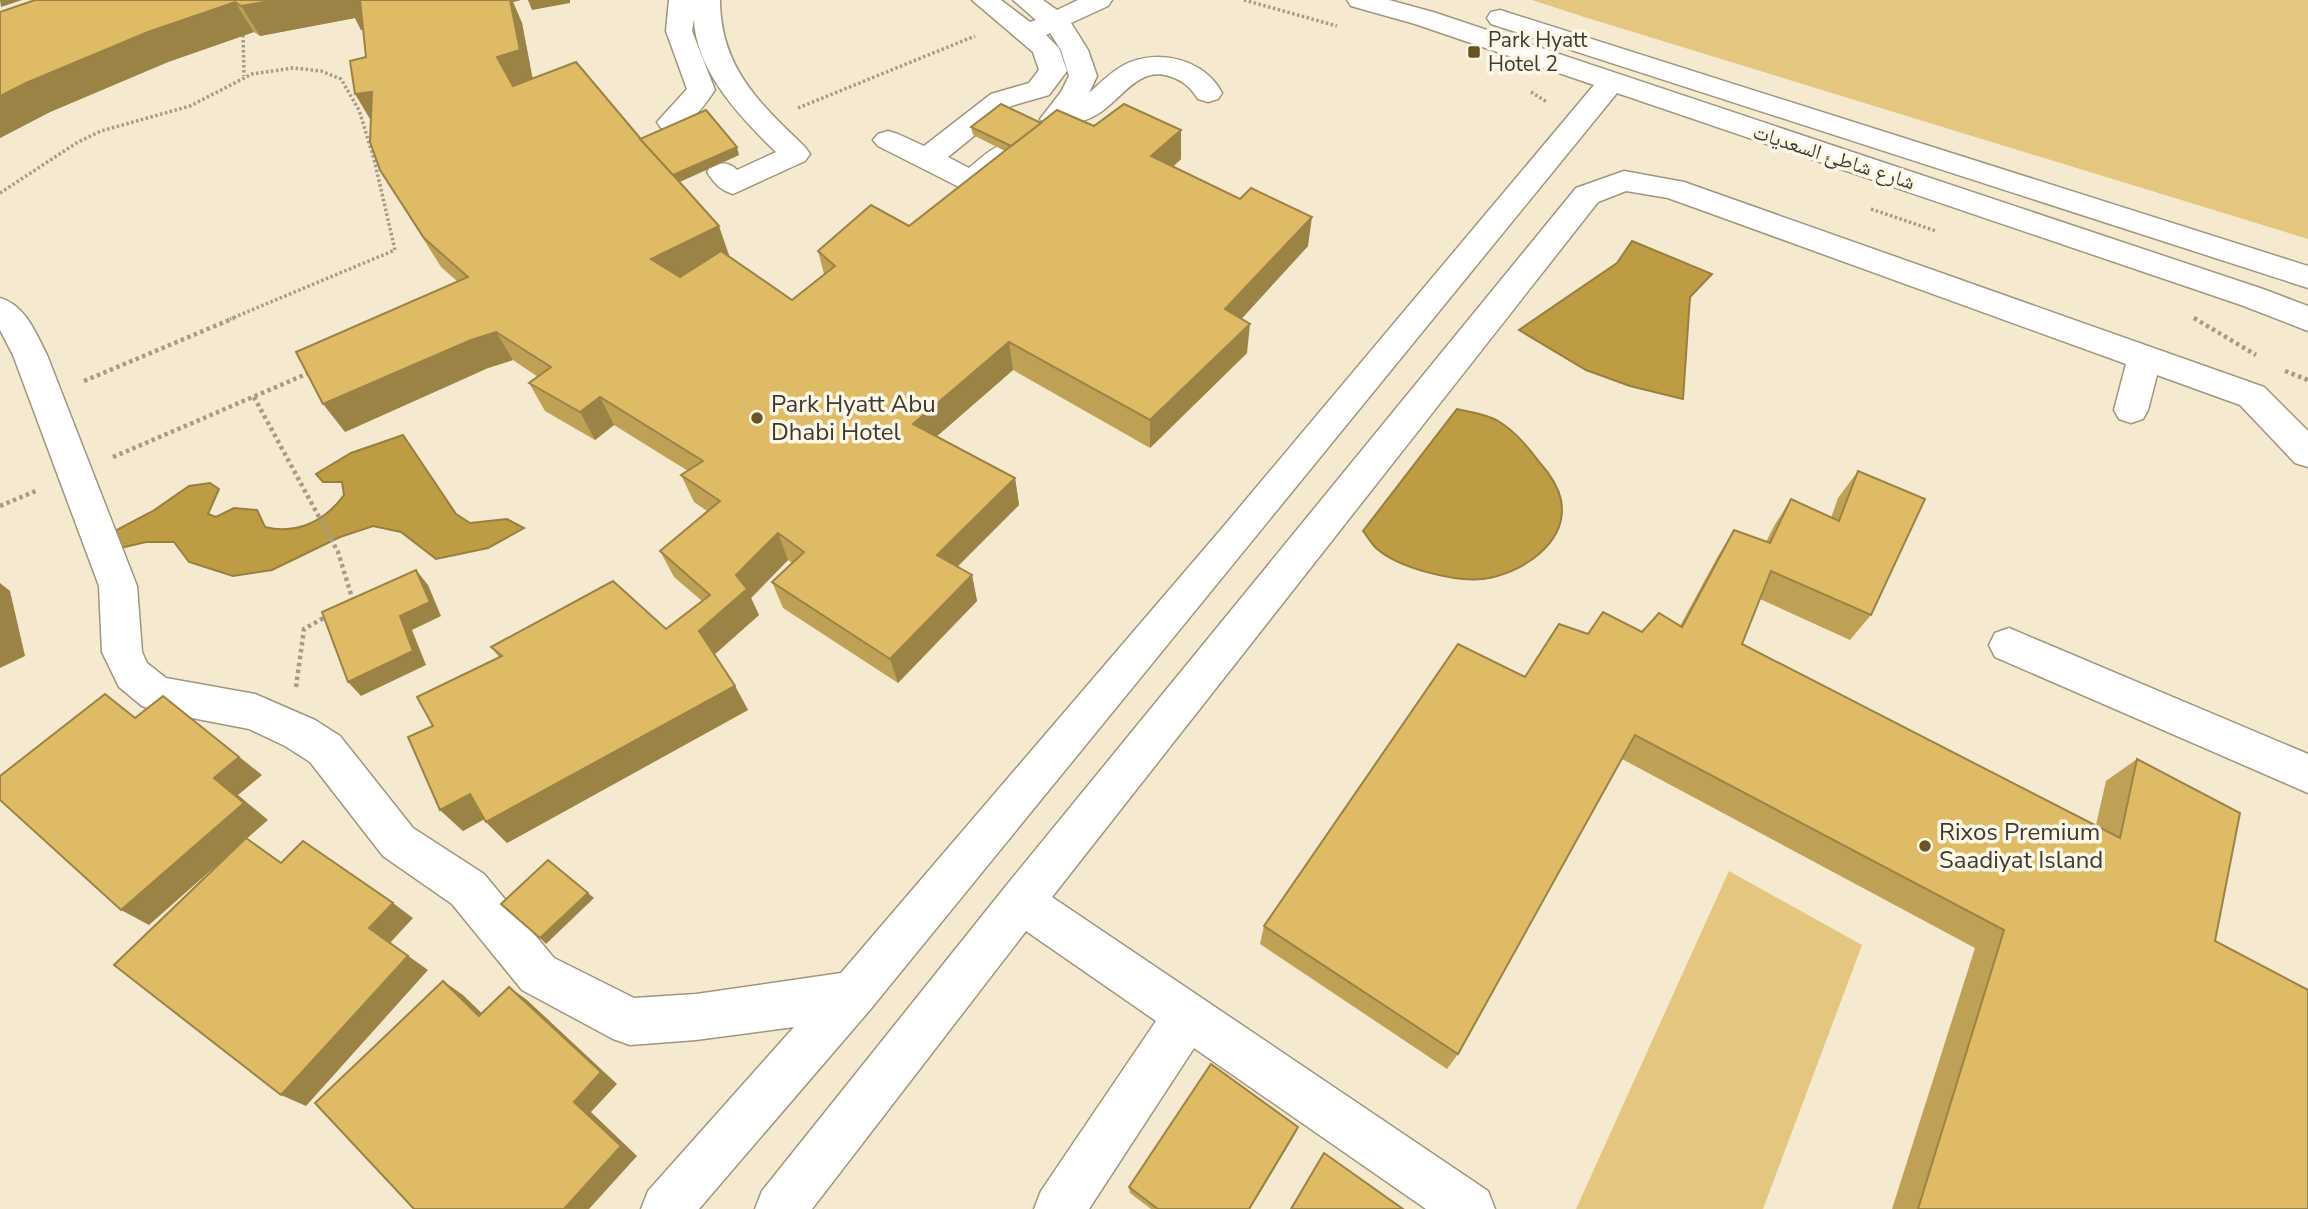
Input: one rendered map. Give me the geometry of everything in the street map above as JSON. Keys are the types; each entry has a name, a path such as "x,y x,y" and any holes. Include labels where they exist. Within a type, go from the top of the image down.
{"street":[{"path":"656,0 679,31 701,90 671,122"},
{"path":"679,31 682,0"},
{"path":"707,0 707,36 721,67 764,122 795,154 733,184 722,172"},
{"path":"1012,11 1056,21 1099,0"},
{"name":"شارع شاطئ السعديات","path":"1360,0 1424,18 1610,83 2252,297 2308,319"},
{"name":"شارع شاطئ السعديات","path":"1444,0 2308,277"},
{"path":"928,159 1002,100 1040,89 1053,71 1045,48 1012,11"},
{"path":"1056,21 1075,46 1083,76 1048,123 1088,109 1113,84 1137,68 1172,66 1204,82 1208,93"},
{"path":"666,1209 853,995 1254,516 1610,83"},
{"path":"888,140 972,181 1008,152"},
{"path":"780,1209 1021,902 1587,195 1624,181 1672,189 2252,396 2308,453"},
{"path":"0,309 16,327 47,397 118,586 122,652 132,675 156,694 254,712 325,749 398,842 468,889 538,974 579,993 629,1022 696,1017 853,995"},
{"path":"2131,410 2144,358"},
{"path":"2009,645 2308,774"},
{"path":"1021,902 1471,1209"},
{"path":"1059,1209 1188,1016"}],"path":[{"path":"764,122 1012,11"},
{"path":"243,35 244,76"},
{"path":"0,193 28,178 90,136 115,125 194,105 244,76 295,68 326,72 341,79 358,102 395,250 47,397"},
{"path":"0,506 315,370"},
{"path":"254,397 338,552 353,601 341,608"},
{"path":"286,727 301,666 304,629 328,615"}],"shaded area":[{"path":"1532,0 2308,0 2308,239 1581,16"},
{"path":"1632,241 1712,274 1690,297 1683,399 1630,386 1586,370 1519,330 1617,263"},
{"path":"1457,409 1489,417 1510,429 1547,471 1561,500 1562,516 1550,543 1539,554 1512,571 1483,579 1442,576 1398,562 1376,548 1363,531"},
{"path":"403,435 456,514 470,523 507,519 524,528 488,548 436,559 401,532 373,526 340,537 272,570 233,576 189,562 174,542 146,542 116,549 111,533 153,511 189,486 210,483 219,489 208,514 216,517 234,508 257,510 265,527 288,529 309,524 328,512 344,495 342,482 323,482 316,474 351,453"},
{"path":"1729,871 1862,945 1763,1209 1576,1209"}],"building":[{"path":"35,0 277,0 241,6 235,2 148,32 0,96 0,12"},
{"name":"Park Hyatt Abu Dhabi Hotel","path":"360,0 510,0 520,50 497,57 513,86 576,62 719,226 651,259 680,277 721,251 792,300 835,266 818,251 871,205 909,226 1057,110 1094,126 1124,104 1181,130 1151,156 1240,199 1251,188 1312,217 1225,309 1250,324 1150,420 1009,342 913,424 1015,478 937,555 972,575 890,659 772,582 804,552 778,533 736,575 747,589 699,631 735,686 486,822 470,794 440,810 408,737 433,726 417,697 502,656 491,647 613,581 666,629 710,595 660,551 720,501 681,475 703,461 600,397 580,412 529,383 551,367 496,332 471,340 323,404 296,352 468,277 424,238 380,170 370,142 372,92 355,94 350,61 366,57"},
{"path":"1001,104 1041,123 1011,146 971,127"},
{"path":"706,110 737,147 673,175 640,139"},
{"name":"Rixos Premium Saadiyat Island","path":"1858,471 1925,499 1871,615 1771,571 1742,644 2120,838 2137,759 2240,813 2215,941 2308,990 2308,1209 1918,1209 2004,930 1635,735 1458,1054 1264,926 1458,644 1525,677 1559,624 1588,634 1603,612 1642,632 1659,613 1682,627 1734,530 1770,543 1791,499 1839,521"},
{"path":"416,570 430,602 400,616 413,651 348,682 322,612"},
{"path":"105,694 135,718 163,696 239,757 214,778 244,803 121,910 0,800 0,776"},
{"path":"246,838 281,863 303,841 393,903 369,928 408,956 281,1095 114,965"},
{"path":"548,860 588,893 540,938 501,904"},
{"path":"443,981 479,1016 509,987 601,1072 574,1102 621,1146 564,1209 414,1209 315,1103"},
{"path":"1211,1064 1298,1127 1249,1209 1158,1209 1129,1187"},
{"path":"1324,1153 1403,1209 1291,1209"}],"place":[{"name":"Park Hyatt Hotel 2","path":"1474,52"},
{"name":"Park Hyatt Abu Dhabi Hotel","path":"757,418"},
{"name":"Rixos Premium Saadiyat Island","path":"1925,846"}]}
